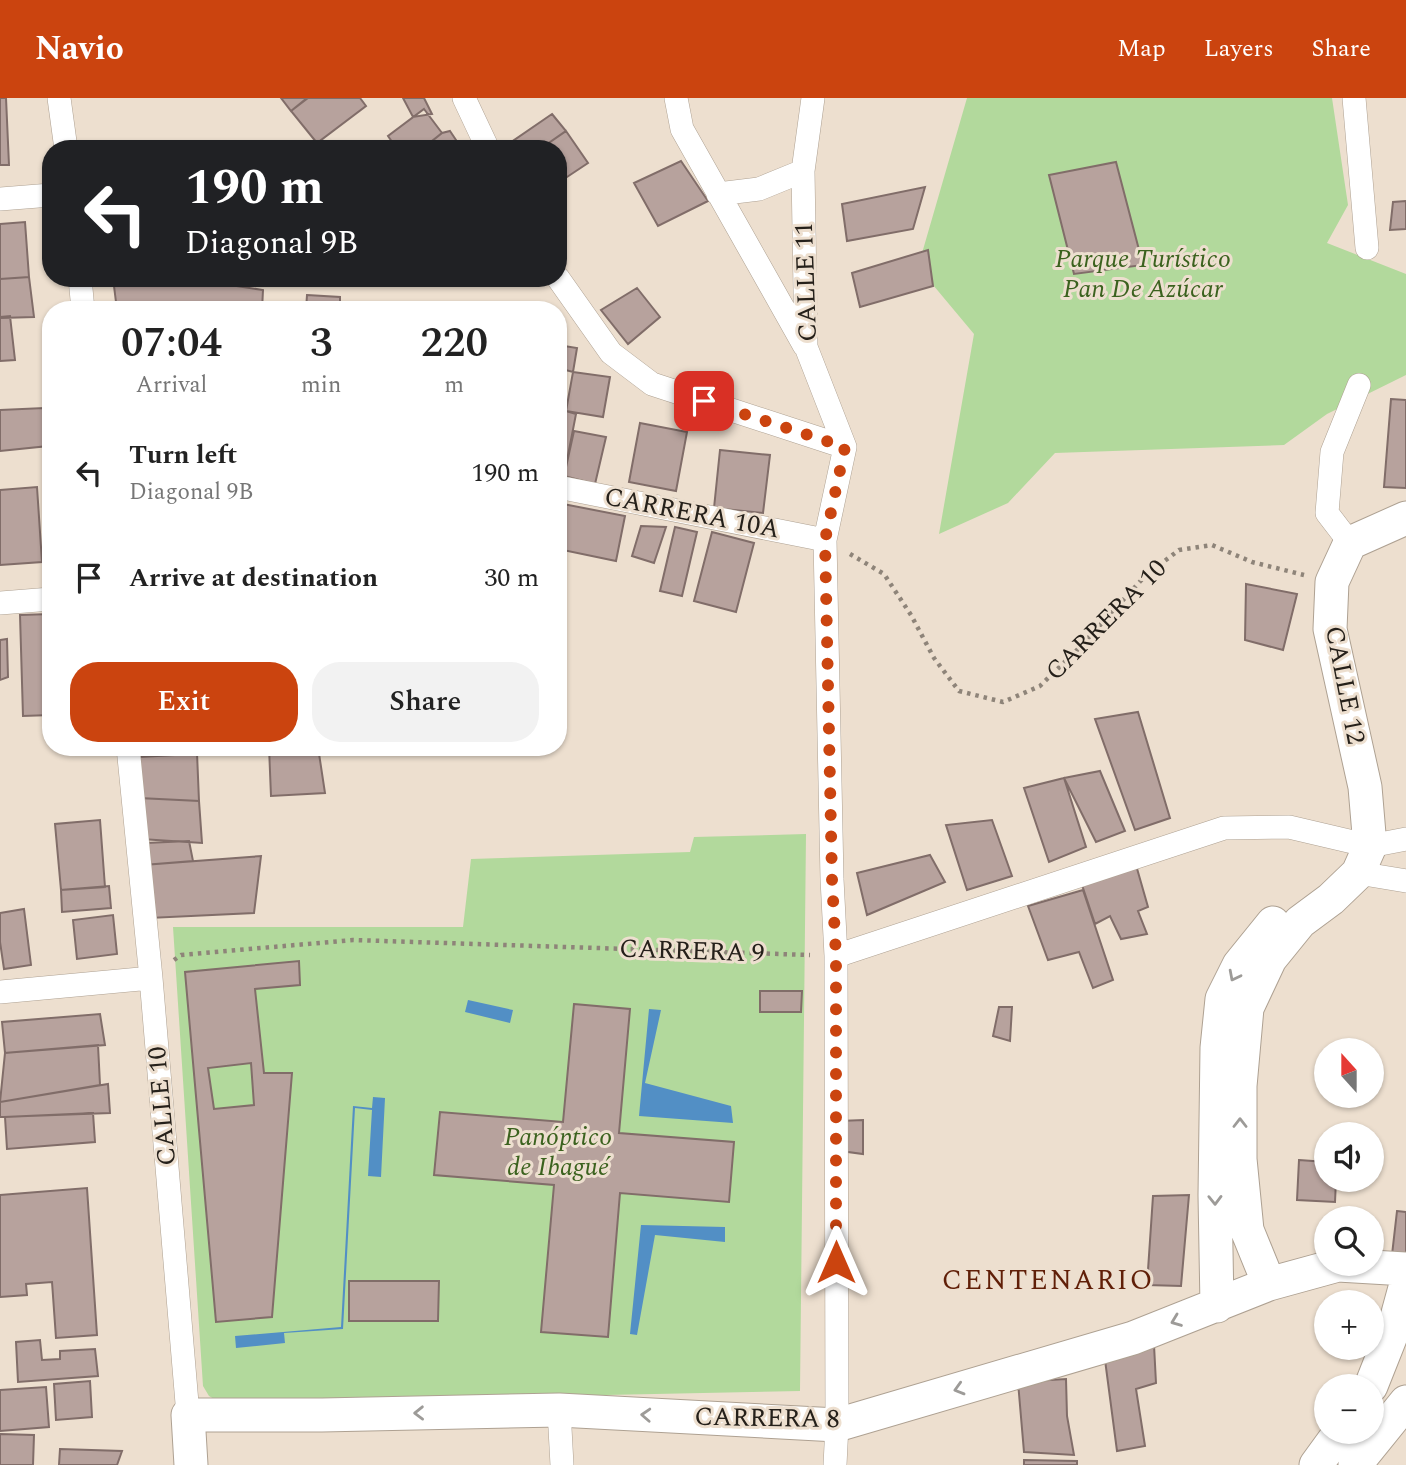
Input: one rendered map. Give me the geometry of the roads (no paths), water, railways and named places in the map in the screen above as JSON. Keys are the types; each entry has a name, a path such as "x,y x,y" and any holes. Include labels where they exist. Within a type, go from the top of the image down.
{"main road":[{"path":"1350,543 1406,518"},
{"name":"CALLE 12","path":"1350,543 1332,582 1330,629 1365,786 1364,859"},
{"path":"1269,1284 1247,1230 1240,1159 1240,1086 1247,1008 1270,958 1300,922 1332,899 1364,859"},
{"path":"1217,1306 1217,1048 1222,999 1239,965 1289,904 1364,859"},
{"name":"CARRERA 8","path":"188,1415 559,1410 837,1425 1133,1338 1269,1284 1338,1265 1406,1269"},
{"path":"1377,1374 1394,1328 1406,1284"},
{"path":"1355,1465 1404,1404 1384,1393"},
{"name":"CALLE 10","path":"188,1415 191,1465"},
{"path":"1316,1465 1331,1444"}],"street":[{"path":"60,98 65,140"},
{"path":"464,98 484,140"},
{"path":"676,98 682,129 806,347"},
{"name":"CALLE 11","path":"813,98 803,171 806,347 845,447"},
{"path":"1354,98 1367,248"},
{"path":"718,194 759,189 803,171"},
{"path":"0,199 42,196"},
{"path":"564,287 611,353 652,384 845,447 825,540 831,866 836,956 835,1465"},
{"path":"1350,543 1326,513 1332,452 1360,385"},
{"name":"CARRERA 10A","path":"567,489 825,540"},
{"path":"0,603 42,600"},
{"name":"CALLE 10","path":"129,756 151,978 188,1415"},
{"path":"836,956 1224,828 1289,827 1364,859 1406,881"},
{"path":"1364,859 1406,839"},
{"path":"0,992 151,978"},
{"path":"559,1410 562,1465"}],"water":[{"path":"468,1000 513,1010 510,1023 465,1012"},
{"path":"649,1009 661,1010 645,1083 731,1106 733,1123 639,1116"},
{"path":"373,1097 385,1098 381,1177 368,1176 372,1110 355,1108 343,1329 284,1333 285,1343 236,1348 235,1336 341,1327 353,1106 372,1108"},
{"path":"641,1225 725,1227 725,1242 655,1235 637,1335 630,1334"}],"district":[{"name":"CENTENARIO","path":"1048,1280"}],"park label":[{"name":"Parque Turístico Pan De Azúcar","path":"1143,274"},
{"name":"Panóptico de Ibagué","path":"558,1152"}]}
